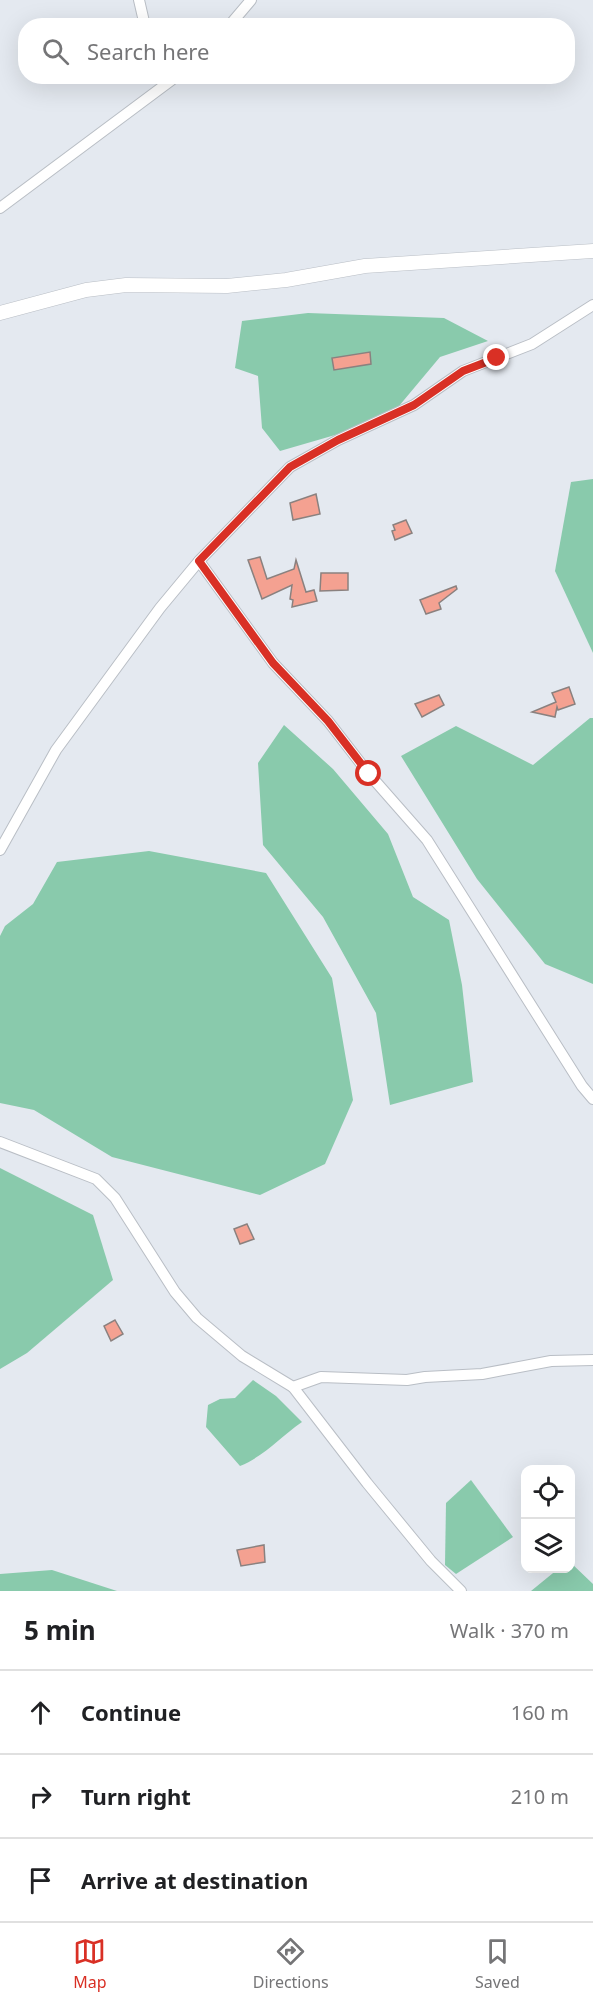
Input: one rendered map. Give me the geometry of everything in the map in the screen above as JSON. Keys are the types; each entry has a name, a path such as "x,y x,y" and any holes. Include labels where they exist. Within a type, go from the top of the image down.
{"street":[{"path":"139,0 143,18"},
{"path":"236,18 251,0"},
{"path":"0,208 156,84"},
{"path":"0,313 86,290 126,285 227,286 285,280 365,266 593,251"},
{"path":"0,850 56,750 154,617 199,561 290,467 338,440 414,405 463,371 532,344 593,305"},
{"path":"199,561 273,663 328,721 369,774 427,840 582,1086 593,1099"},
{"path":"0,1142 96,1179 115,1198 175,1292 197,1318 242,1356 293,1387 431,1561 461,1591"},
{"path":"293,1387 321,1377 407,1380 482,1374 551,1361 593,1360"}],"green space":[{"path":"308,313 444,318 488,341 440,357 399,406 342,433 280,451 262,428 258,376 235,368 242,321"},
{"path":"593,479 593,653 555,571 571,482"},
{"path":"590,718 593,718 593,984 545,964 477,879 401,756 456,726 533,765"},
{"path":"284,725 333,769 388,834 413,897 449,920 462,985 473,1082 390,1105 376,1013 323,917 263,845 258,763"},
{"path":"149,851 266,873 332,978 353,1100 325,1164 260,1195 112,1157 34,1110 0,1103 0,936 5,926 33,904 57,862"},
{"path":"0,1168 93,1215 113,1280 27,1353 0,1369"},
{"path":"253,1380 276,1396 302,1422 265,1451 240,1466 206,1427 208,1405 220,1399 235,1398"},
{"path":"471,1480 513,1537 456,1574 445,1565 446,1503"},
{"path":"575,1567 593,1584 593,1591 531,1591 553,1573 575,1573"},
{"path":"52,1570 117,1591 0,1591 0,1574"}],"building":[{"path":"370,352 371,364 334,370 332,358"},
{"path":"316,494 320,514 293,520 290,503"},
{"path":"406,520 412,533 395,540 393,525"},
{"path":"260,557 267,579 294,569 296,560 306,592 314,590 317,601 292,607 293,600 290,599 292,585 262,599 248,560"},
{"path":"321,573 348,573 348,590 320,591"},
{"path":"456,586 457,589 439,603 441,609 426,614 420,600"},
{"path":"569,687 575,704 558,710 557,707 555,717 532,712 556,702 552,693"},
{"path":"439,695 444,705 422,717 415,704"},
{"path":"247,1224 254,1239 240,1244 234,1229"},
{"path":"115,1320 123,1334 111,1341 104,1326"},
{"path":"264,1545 265,1562 241,1566 237,1550"}],"route":[{"path":"369,774 328,721 273,663 199,561 290,467 338,440 414,405 463,371 497,358"}]}
